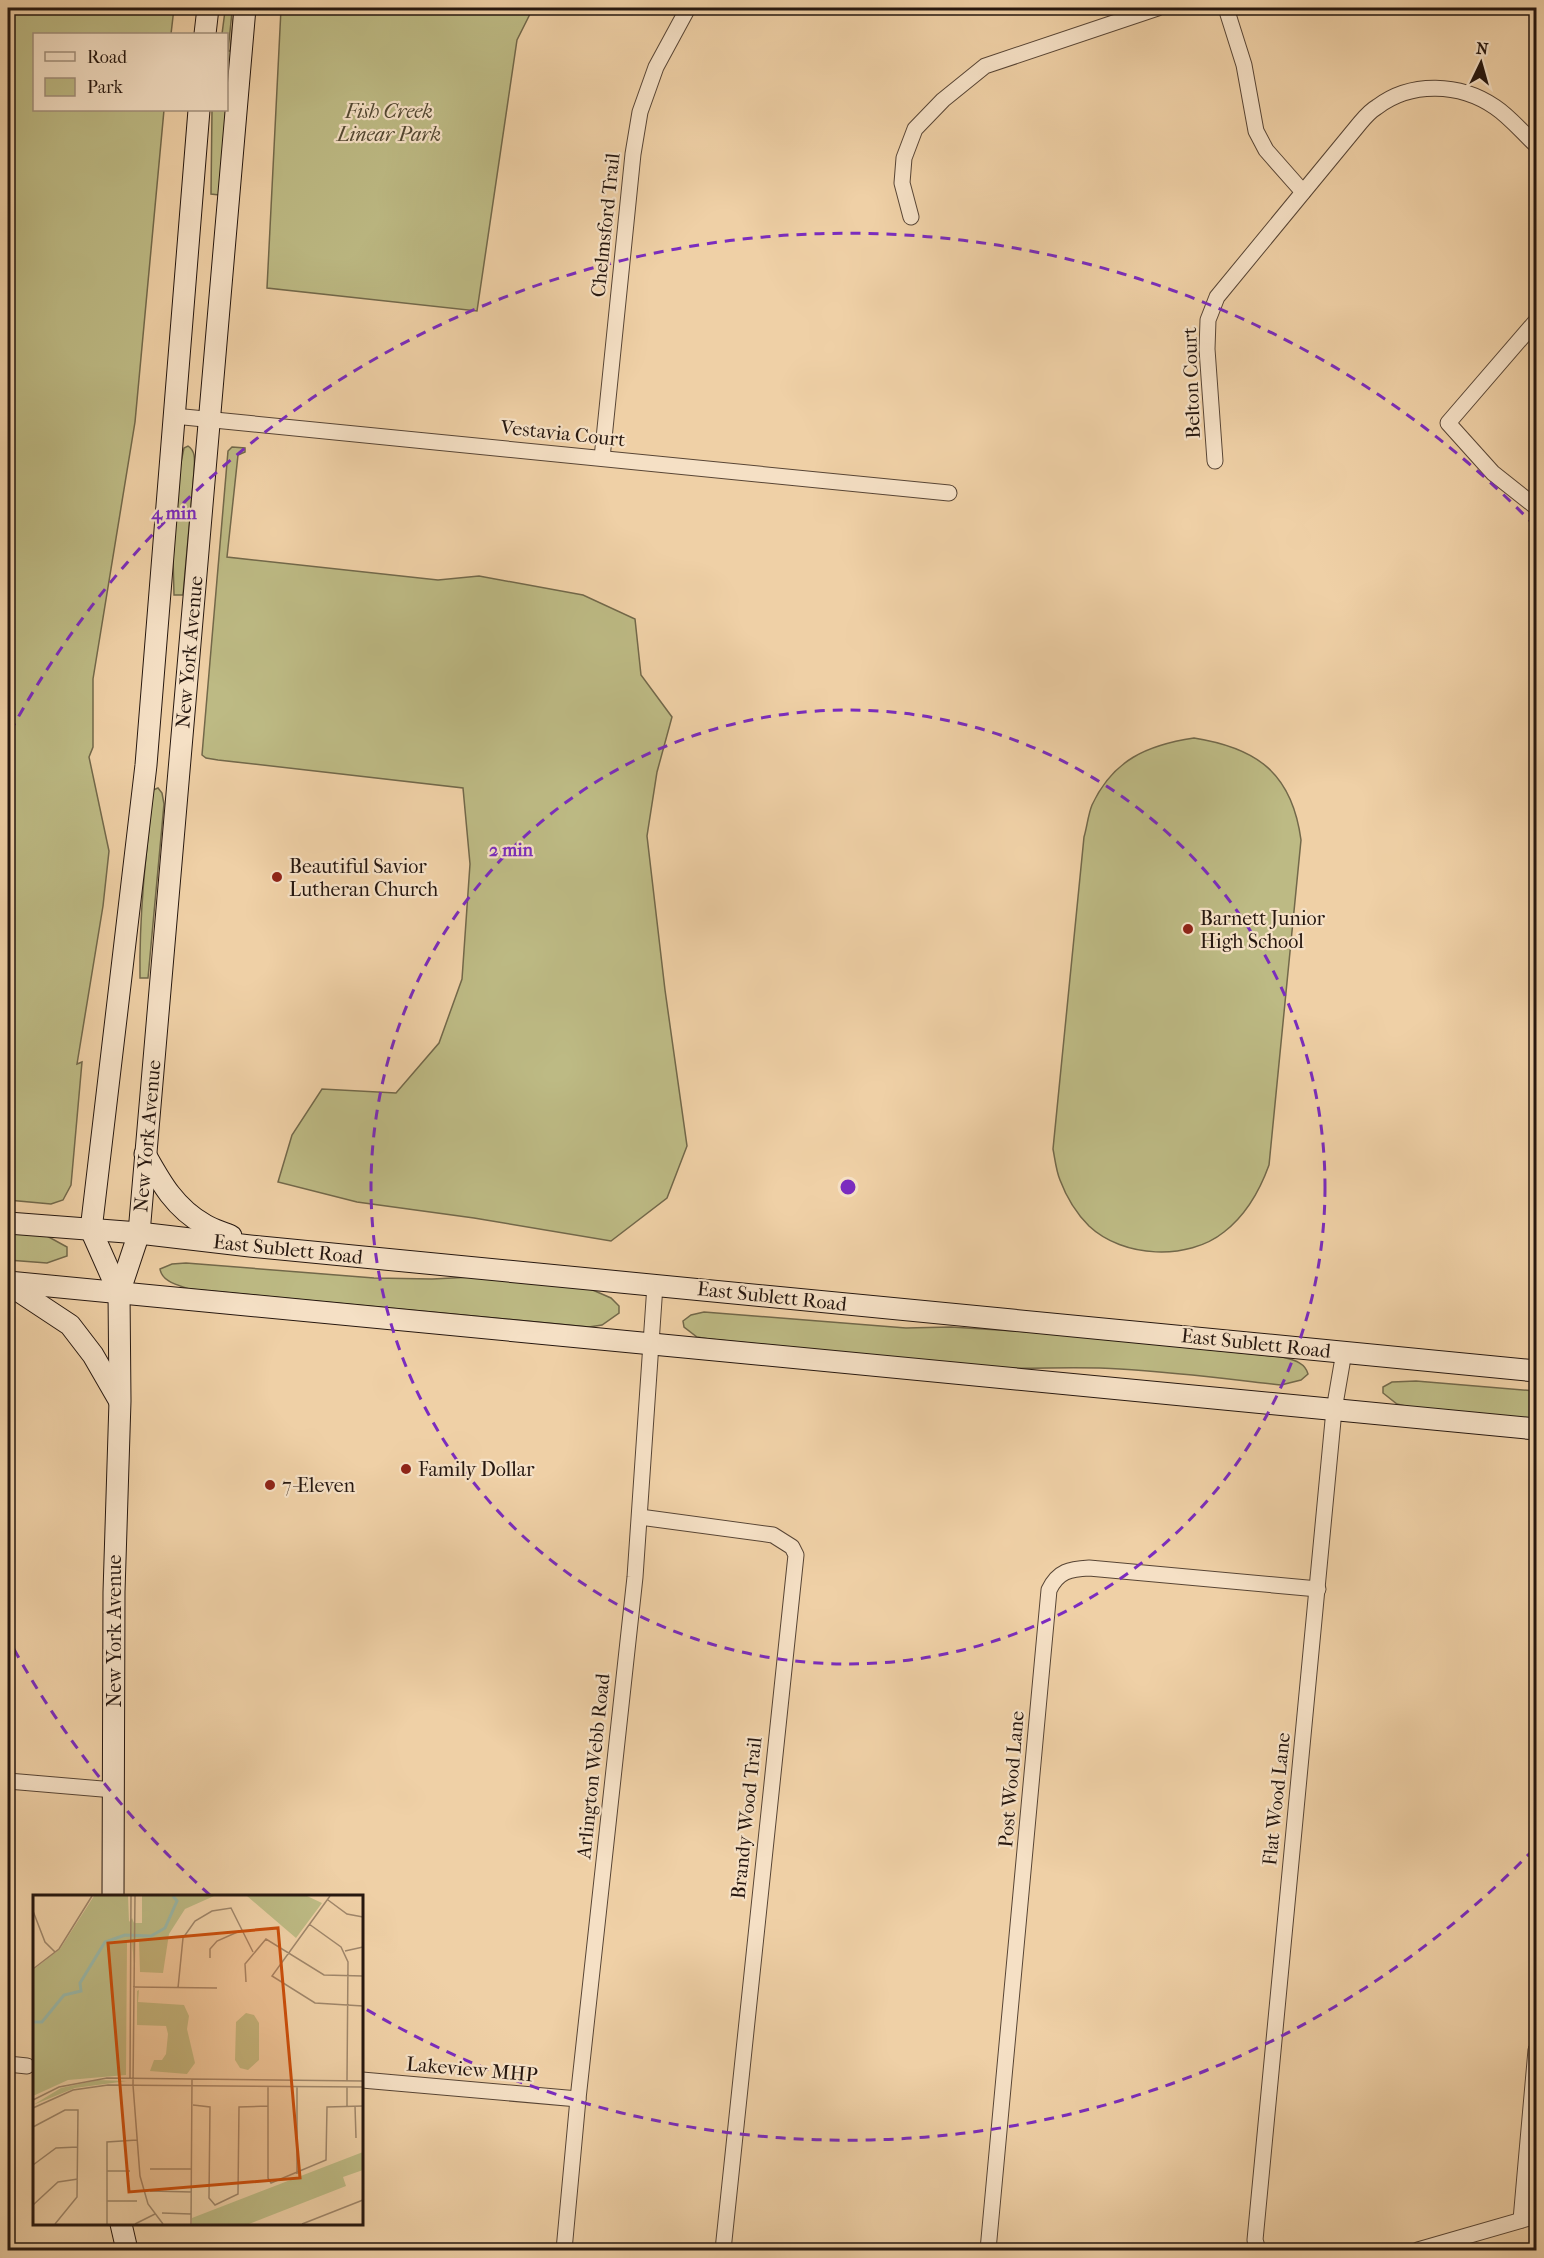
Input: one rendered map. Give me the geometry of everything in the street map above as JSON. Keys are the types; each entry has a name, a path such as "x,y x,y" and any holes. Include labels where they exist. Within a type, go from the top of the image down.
{"main road":[{"name":"New York Avenue","path":"113,1895 114,1592 120,1401 119,1293 139,1233 245,13"},
{"name":"New York Avenue","path":"119,1293 91,1230 146,765 199,111"},
{"path":"146,765 179,768"},
{"path":"145,1154 172,1198 189,1215 250,1246"},
{"name":"East Sublett Road","path":"8,1223 139,1233 250,1246 1536,1371"},
{"path":"8,1283 1536,1429"},
{"path":"8,1283 70,1325 93,1354 120,1401"},
{"path":"122,2225 127,2250"}],"street":[{"name":"Chelmsford Trail","path":"602,458 633,154 640,112 657,67 688,8"},
{"path":"911,217 902,183 904,158 915,129 943,100 985,66 1158,8"},
{"path":"1226,8 1244,65 1256,131 1266,150 1303,192"},
{"name":"Belton Court","path":"1215,461 1208,320 1217,297 1360,123 1376,107 1395,95 1430,87 1463,91 1495,107 1536,145"},
{"path":"1536,321 1448,423 1492,473 1536,507"},
{"name":"Vestavia Court","path":"174,416 949,493"},
{"name":"Arlington Webb Road","path":"564,2250 640,1517 655,1285"},
{"name":"Flat Wood Lane","path":"1258,2250 1255,2240 1334,1410 1344,1352"},
{"name":"Brandy Wood Trail","path":"640,1517 773,1535 784,1540 792,1547 796,1555 723,2250"},
{"name":"Post Wood Lane","path":"988,2250 1049,1590 1054,1578 1062,1572 1089,1568 1318,1589"},
{"path":"8,1781 114,1790"},
{"path":"1521,2220 1536,2049"},
{"path":"8,2064 27,2066"},
{"name":"Lakeview MHP","path":"363,2080 578,2099"},
{"path":"1418,2250 1536,2216"}],"green space":[{"path":"8,8 174,8 171,33 33,33 33,111 164,111 135,422 93,679 93,747 89,757 109,851 103,906 77,1064 82,1062 71,1185 63,1200 51,1204 8,1200"},
{"name":"Fish Creek Linear Park","path":"268,8 533,8 517,40 477,311 267,288 281,9"},
{"path":"225,11 232,12 228,51 228,33 222,33"},
{"path":"234,12 236,12 228,96 228,51 230,51"},
{"path":"212,111 226,111 219,195 211,194"},
{"path":"188,446 193,451 194,461 183,595 174,595 173,557 180,467 184,448"},
{"path":"232,447 245,448 245,452 238,455 227,557 438,580 479,576 583,595 635,619 641,675 672,717 657,772 647,836 665,990 687,1146 667,1198 611,1241 474,1218 357,1202 278,1182 292,1135 322,1089 396,1093 439,1043 462,979 470,864 463,788 218,760 202,755 228,451"},
{"path":"1194,738 1236,749 1253,757 1268,768 1280,781 1289,797 1301,840 1269,1165 1251,1201 1239,1218 1224,1232 1192,1248 1156,1252 1119,1245 1103,1237 1089,1226 1076,1210 1062,1186 1053,1149 1084,837 1092,805 1100,789 1110,777 1133,757 1161,745"},
{"path":"158,788 162,793 164,804 148,978 140,978 146,861 153,790"},
{"path":"8,1233 47,1236 67,1247 67,1256 47,1263 8,1260"},
{"path":"186,1263 374,1278 473,1277 588,1288 611,1298 619,1306 619,1313 602,1325 589,1327 189,1289 171,1282 161,1273 160,1269 172,1264"},
{"path":"704,1312 906,1328 951,1327 1046,1333 1282,1357 1301,1364 1308,1374 1301,1380 1281,1385 1120,1369 1000,1368 709,1339 697,1337 684,1327 683,1321 691,1315"},
{"path":"1416,1381 1536,1391 1536,1420 1414,1408 1397,1404 1383,1393 1383,1387 1392,1382"}],"place":[{"name":"Beautiful Savior Lutheran Church","path":"277,877"},
{"name":"Barnett Junior High School","path":"1188,929"},
{"name":"Family Dollar","path":"406,1469"},
{"name":"7-Eleven","path":"270,1485"}]}
